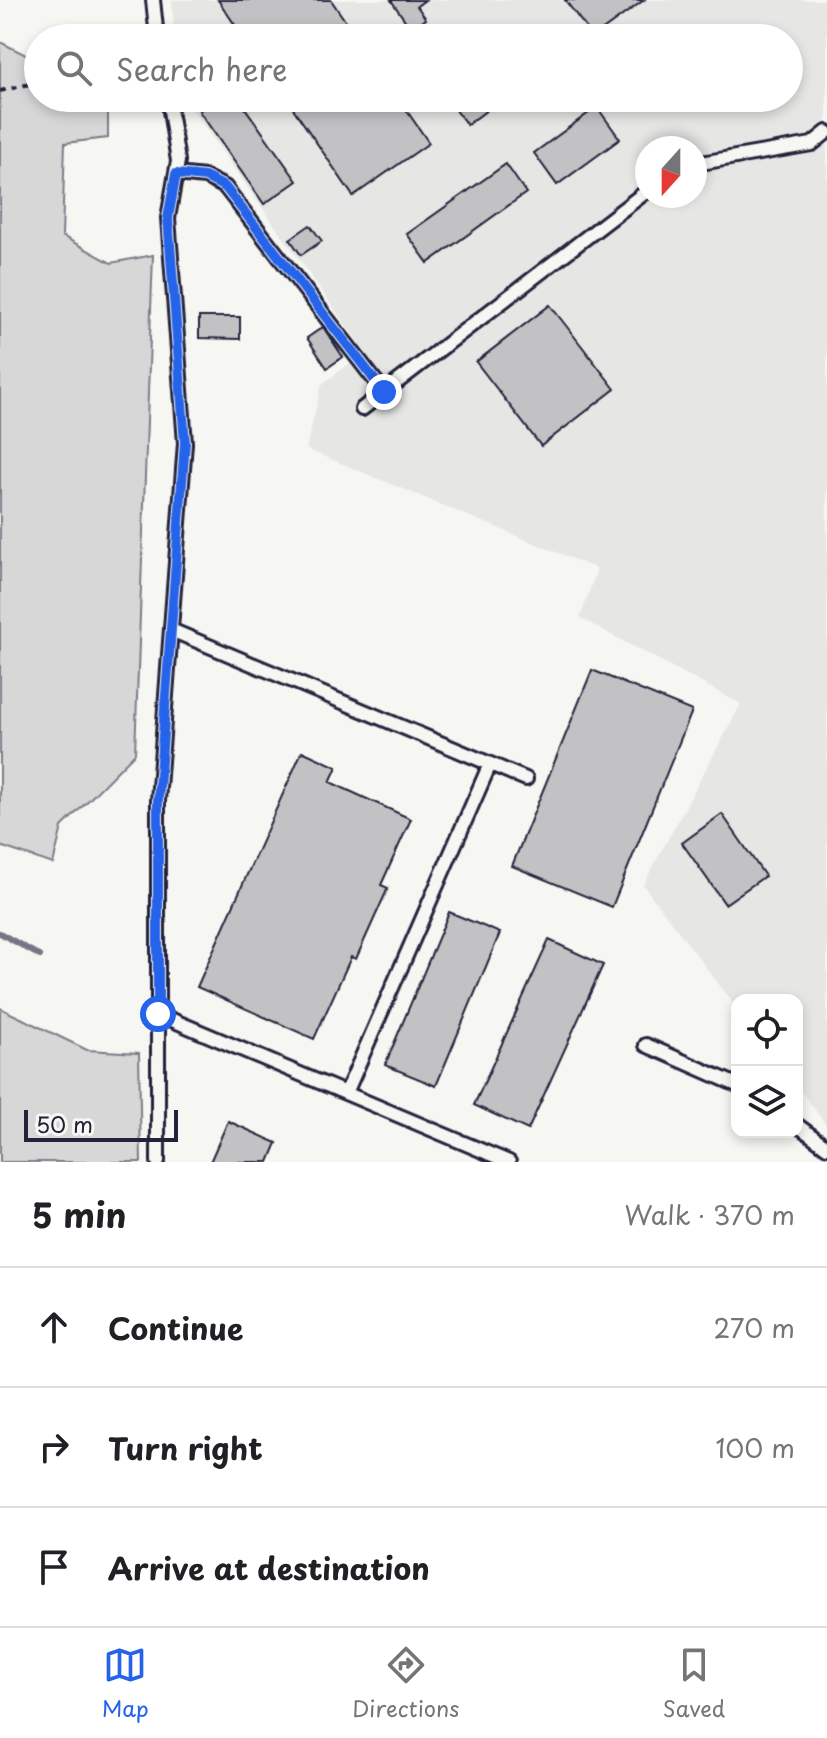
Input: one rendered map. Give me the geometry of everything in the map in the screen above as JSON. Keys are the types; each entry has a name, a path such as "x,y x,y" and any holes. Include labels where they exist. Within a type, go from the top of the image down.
{"lane":[{"path":"153,0 156,24"},
{"path":"158,1162 158,801 185,443 168,218 178,161 170,112"},
{"path":"707,162 812,144 827,132"},
{"path":"176,174 205,177 225,187 384,392"},
{"path":"362,409 635,200"},
{"path":"171,630 526,779"},
{"path":"346,1093 490,764"},
{"path":"158,1014 509,1162"},
{"path":"646,1045 731,1082"},
{"path":"803,1129 827,1147"}],"path":[{"path":"0,91 24,85"}],"shaded area":[{"path":"172,0 827,0 827,1126 803,1094 803,994 731,994 731,1000 643,885 741,704 580,618 597,569 306,449 322,384 365,352 194,112 803,112 803,24 173,24"},
{"path":"0,42 24,54 24,112 108,112 108,138 65,143 62,236 111,263 153,255 135,753 62,827 53,864 0,846"},
{"path":"0,1008 87,1050 139,1053 141,1162 0,1162"}],"building":[{"path":"218,0 331,0 347,24 234,24"},
{"path":"391,0 425,0 417,6 426,19 418,24 408,24"},
{"path":"565,0 644,0 611,24 583,24"},
{"path":"200,112 248,112 297,181 264,204"},
{"path":"296,112 408,112 429,143 353,196"},
{"path":"457,112 484,112 467,125"},
{"path":"590,112 601,112 620,139 557,185 534,153"},
{"path":"506,164 526,193 428,263 407,234"},
{"path":"310,225 322,241 301,255 290,239"},
{"path":"550,305 615,389 541,446 476,362"},
{"path":"199,317 240,317 240,339 199,338"},
{"path":"323,327 343,357 327,368 307,338"},
{"path":"592,670 692,711 612,907 512,866"},
{"path":"302,751 337,767 330,782 411,819 381,885 388,888 356,959 351,957 314,1039 197,987"},
{"path":"722,814 765,876 725,904 682,843"},
{"path":"449,912 500,933 436,1086 385,1065"},
{"path":"549,940 603,965 528,1130 474,1105"},
{"path":"228,1121 277,1143 269,1162 210,1162"}],"waterway":[{"path":"0,933 40,956"}],"route":[{"path":"158,1014 158,801 185,443 168,218 176,174 205,177 225,187 384,392"}]}
